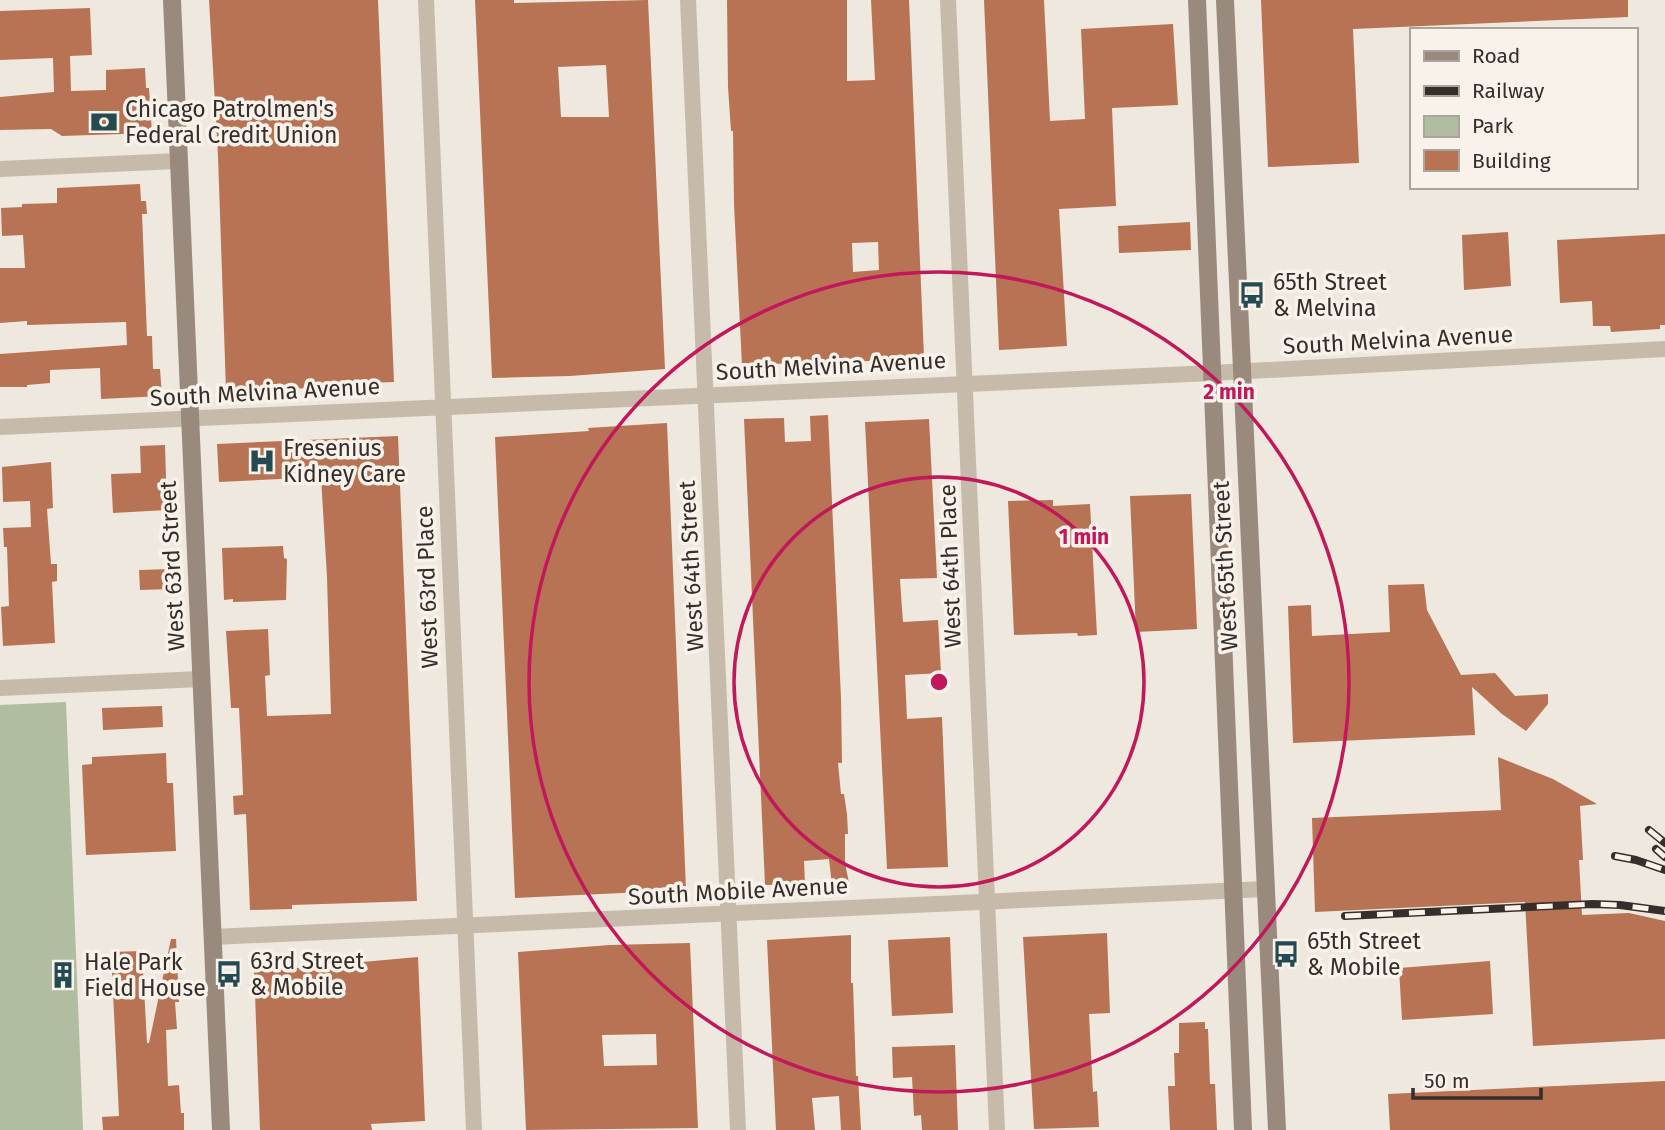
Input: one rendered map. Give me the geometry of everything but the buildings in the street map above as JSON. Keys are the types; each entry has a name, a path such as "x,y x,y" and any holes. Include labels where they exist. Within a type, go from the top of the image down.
{"street":[{"name":"West 63rd Street","path":"172,0 221,1130"},
{"name":"West 63rd Place","path":"426,0 474,1130"},
{"name":"West 64th Street","path":"688,0 738,1130"},
{"name":"West 64th Place","path":"948,0 997,1130"},
{"name":"West 65th Street","path":"1197,0 1243,1130"},
{"name":"West 65th Street","path":"1225,0 1277,1130"},
{"path":"0,169 178,160"},
{"name":"South Melvina Avenue","path":"0,427 1212,373 1665,349"},
{"path":"0,688 201,679"},
{"name":"South Mobile Avenue","path":"213,937 1265,889"}],"green space":[{"path":"66,702 83,1130 0,1130 0,705"}],"railway":[{"path":"1649,830 1665,843"},
{"path":"1656,849 1665,857"},
{"path":"1615,856 1665,870"},
{"path":"1345,916 1593,904 1665,911"}],"place":[{"name":"Chicago Patrolmen's Federal Credit Union","path":"104,122"},
{"name":"65th Street & Melvina","path":"1252,295"},
{"name":"Fresenius Kidney Care","path":"262,461"},
{"name":"65th Street & Mobile","path":"1286,954"},
{"name":"63rd Street & Mobile","path":"229,974"},
{"name":"Hale Park Field House","path":"63,975"}]}
